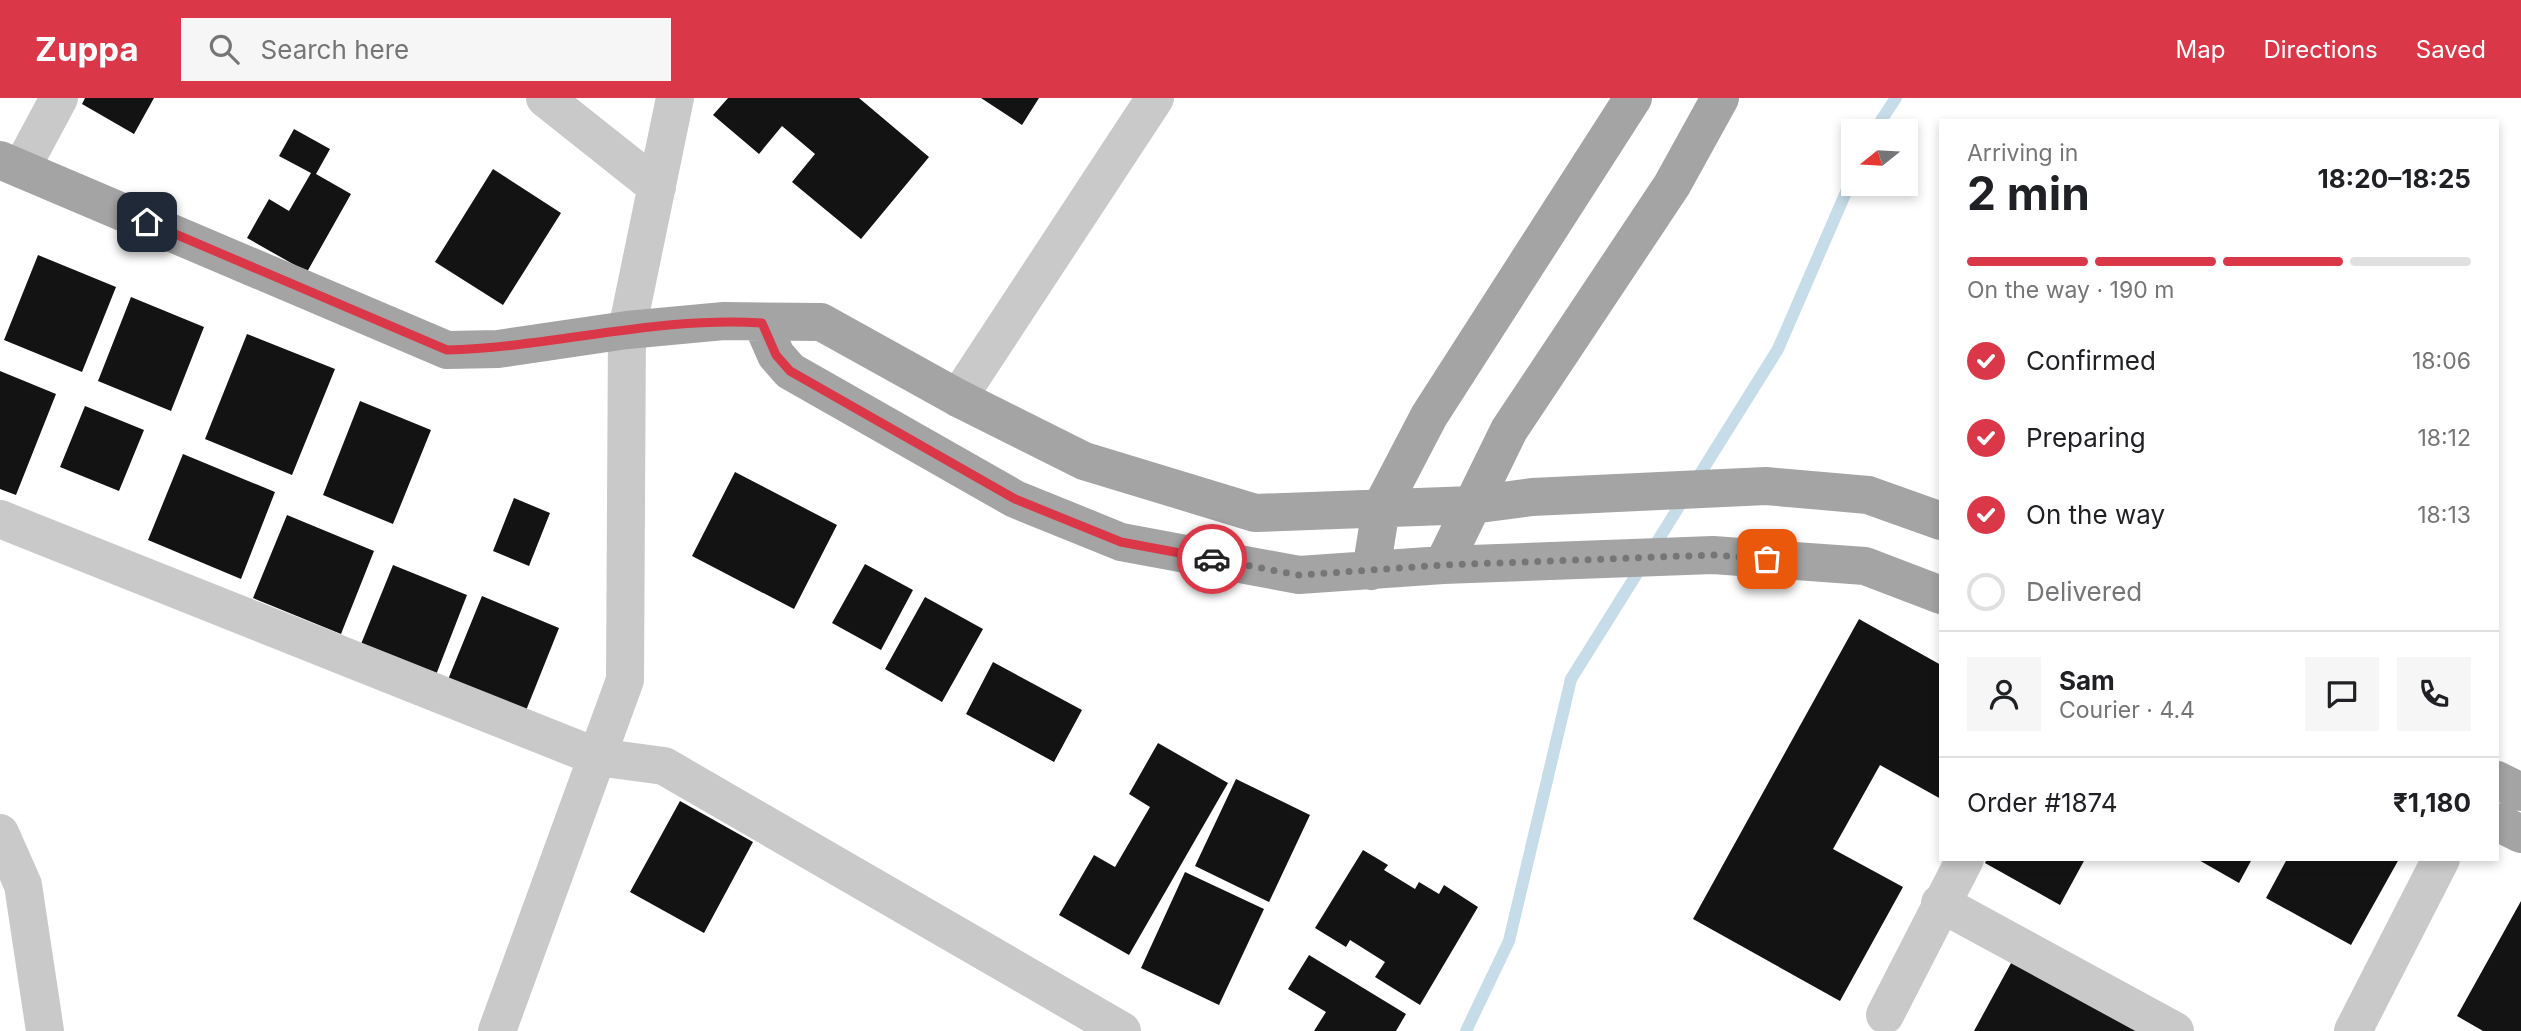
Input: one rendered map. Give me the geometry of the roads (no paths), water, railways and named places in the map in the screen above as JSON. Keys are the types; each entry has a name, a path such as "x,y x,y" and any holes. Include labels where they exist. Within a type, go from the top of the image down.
{"main road":[{"path":"1371,571 1381,508 1429,416 1633,98"},
{"path":"1443,565 1509,430 1672,186 1720,98"},
{"path":"11,164 447,350 498,349 627,330 724,321 821,322 958,398 1084,461 1255,513 1472,505 1532,497 1766,486 1868,495 1939,520"},
{"path":"762,323 776,355 790,371 1015,499 1121,542 1299,575 1443,565 1713,555 1865,566 1939,594"},
{"path":"2499,781 2521,792"},
{"path":"2499,823 2521,834"}],"street":[{"path":"11,164 58,98"},
{"path":"545,98 657,187"},
{"path":"497,1031 625,680 627,330 675,98"},
{"path":"958,398 1155,98"},
{"path":"0,519 597,757 664,766 1122,1031"},
{"path":"0,833 23,885 46,1031"},
{"path":"1885,1015 1964,861"},
{"path":"2353,1031 2440,861"},
{"path":"1940,903 2175,1031"}],"waterway":[{"path":"1882,119 1896,98"},
{"path":"1695,482 1778,349 1844,196"},
{"path":"1466,1031 1509,941 1571,679 1685,497"}]}
